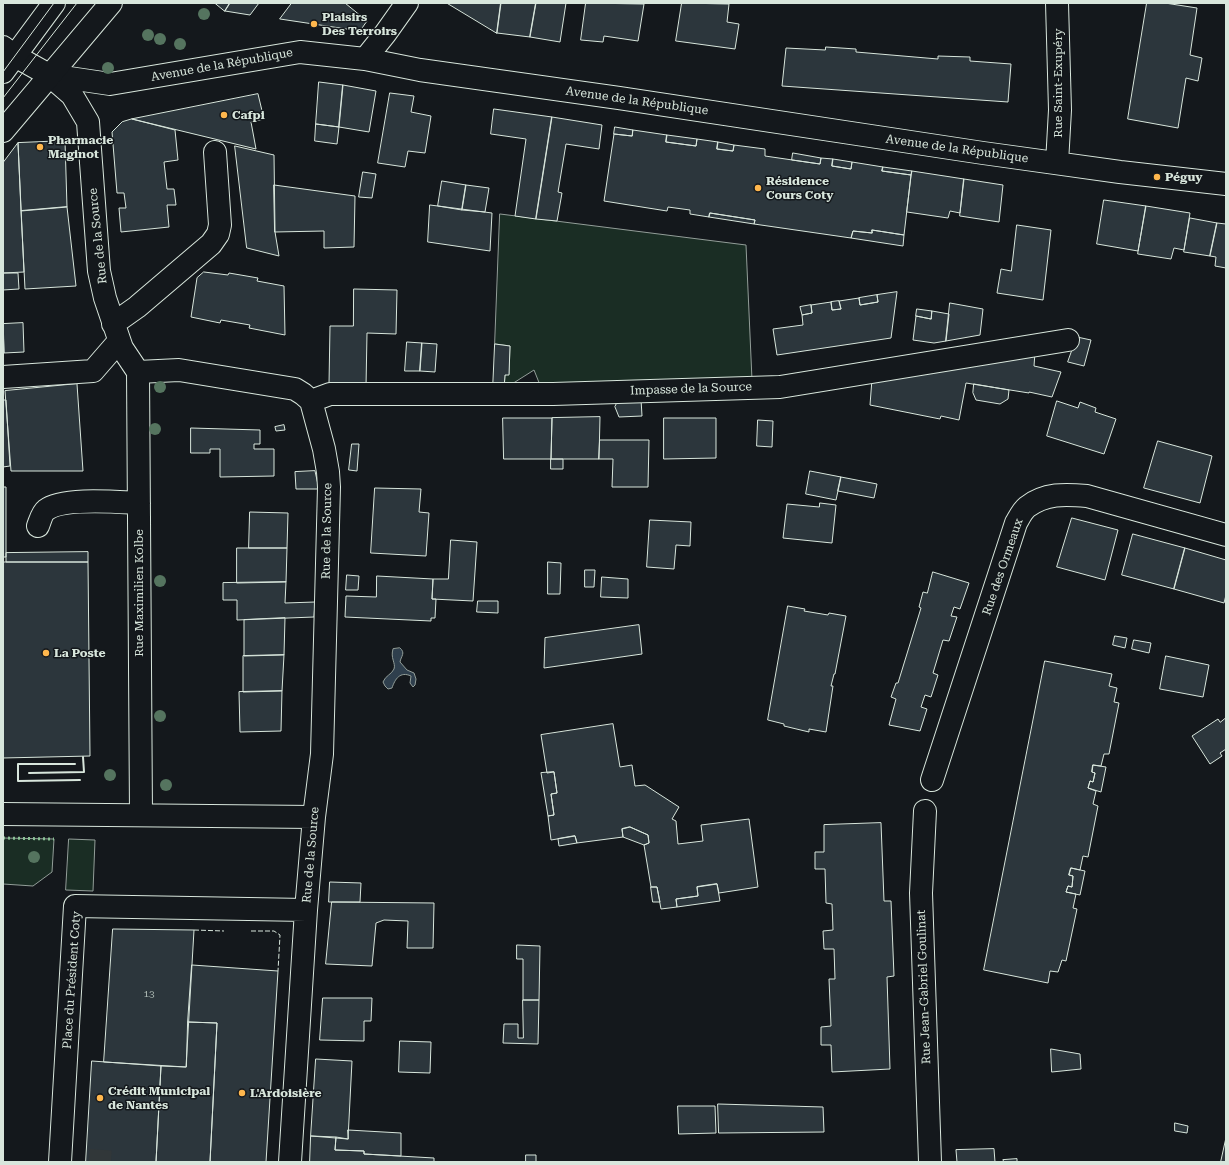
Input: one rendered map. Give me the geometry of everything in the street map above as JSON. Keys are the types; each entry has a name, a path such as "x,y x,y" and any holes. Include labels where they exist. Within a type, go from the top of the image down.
{"street":[{"path":"49,75 7,58 54,3"},
{"path":"3,131 111,3"},
{"path":"365,58 385,34 407,3"},
{"name":"Rue Saint-Exupéry","path":"1057,3 1060,110 1057,163"},
{"name":"Avenue de la République","path":"49,75 110,84 300,52 365,58 420,70 634,100 983,154 1226,184"},
{"name":"Rue de la Source","path":"49,75 72,95 88,122 99,271 105,298 116,333 122,348 138,372"},
{"path":"3,377 94,371 116,333 137,307 186,267 211,244 218,234 220,225 215,152"},
{"name":"Impasse de la Source","path":"311,400 330,394 553,394 780,386 1068,340"},
{"path":"138,372 179,370 294,389 311,400"},
{"name":"Rue Maximilien Kolbe","path":"138,372 141,814"},
{"name":"Rue de la Source","path":"290,1162 306,910 314,817 322,754 329,487 324,449 311,400"},
{"name":"Rue des Ormeaux","path":"932,780 1016,523 1026,508 1043,499 1063,494 1087,496 1226,535"},
{"path":"38,526 45,511 55,504 77,502 138,502"},
{"name":"Rue Jean-Gabriel Goulinat","path":"925,811 921,892 930,1162"},
{"path":"3,814 141,814 314,817"},
{"name":"Place du Président Coty","path":"60,1162 75,906 306,910"}],"green space":[{"path":"500,214 746,245 752,380 540,385 534,370 504,389 505,375 509,374 510,346 495,344"},
{"path":"3,838 54,839 52,872 33,886 3,884"},
{"path":"69,839 95,840 93,891 66,890"}],"water":[{"path":"400,648 403,653 400,662 407,670 414,673 416,679 415,685 413,687 410,683 411,676 404,674 396,679 392,688 388,689 383,682 394,669 392,655 393,649"}],"building":[{"path":"215,3 230,3 225,11"},
{"path":"230,3 259,3 250,15 225,11"},
{"path":"292,3 345,3 367,21 360,31 280,19"},
{"path":"447,3 501,3 497,33"},
{"path":"501,3 536,3 530,37 497,33"},
{"path":"536,3 566,3 560,42 530,37"},
{"path":"586,3 644,4 638,41 604,36 603,42 581,40"},
{"path":"682,3 729,4 727,22 739,24 735,49 676,41"},
{"path":"1147,3 1165,3 1197,8 1190,55 1202,58 1198,81 1186,78 1178,128 1128,119"},
{"path":"826,47 856,49 856,52 938,59 938,56 970,57 970,61 1011,64 1008,102 782,86 786,48 825,50"},
{"path":"319,82 343,85 339,127 316,124"},
{"path":"343,85 376,91 369,132 339,127"},
{"path":"390,93 414,96 411,112 431,116 425,153 408,151 405,167 378,163"},
{"path":"258,94 264,119 251,122 256,149 132,119"},
{"path":"494,109 552,117 536,219 515,216 526,139 491,134"},
{"path":"552,117 602,125 599,149 566,144 558,192 562,193 557,221 536,219"},
{"path":"132,119 175,130 178,160 164,162 167,189 174,189 176,205 167,205 169,227 121,232 119,208 126,208 124,193 117,193 112,132 122,122"},
{"path":"316,124 339,127 337,144 315,141"},
{"path":"615,127 633,130 632,136 614,134"},
{"name":"Résidence Cours Coty","path":"633,130 667,135 666,142 696,146 697,139 718,142 717,149 733,151 734,145 765,149 765,156 820,164 821,158 833,159 832,166 851,169 852,162 883,167 882,171 911,175 904,235 872,230 872,233 853,231 851,238 754,224 755,220 710,213 709,217 690,214 690,210 668,207 667,211 604,201 614,134 632,136"},
{"path":"667,135 697,139 696,146 666,142"},
{"path":"65,141 67,207 21,211 18,143"},
{"path":"718,142 734,145 733,151 717,149"},
{"path":"18,143 24,272 3,273 3,163"},
{"path":"235,146 274,155 275,232 279,256 247,248"},
{"path":"793,153 821,158 820,164 792,160"},
{"path":"833,159 852,162 851,169 832,166"},
{"path":"883,167 912,171 911,175 882,171"},
{"path":"912,171 964,179 960,213 950,211 948,218 907,212"},
{"path":"363,172 376,174 372,198 359,197"},
{"path":"964,179 1003,185 999,222 960,216"},
{"path":"442,181 466,185 462,210 438,206"},
{"path":"274,185 355,196 354,247 324,248 324,231 275,232"},
{"path":"466,185 489,188 485,212 462,210"},
{"path":"1104,200 1146,206 1138,251 1097,244"},
{"path":"430,205 492,213 490,251 428,242"},
{"path":"1146,206 1190,213 1184,250 1174,248 1171,259 1138,254"},
{"path":"67,207 76,286 25,289 21,211"},
{"path":"710,213 755,220 754,224 709,217"},
{"path":"1190,218 1217,223 1210,256 1184,252"},
{"path":"1217,223 1226,224 1226,268 1215,266 1216,257 1210,256"},
{"path":"1017,225 1051,230 1043,300 997,293 1001,269 1011,271"},
{"path":"872,230 904,235 903,246 851,238 853,231 872,233"},
{"path":"204,272 228,275 229,273 258,278 257,281 284,286 285,335 249,328 250,325 221,320 220,323 191,317 197,278"},
{"path":"3,273 18,273 19,289 3,290"},
{"path":"354,289 397,290 396,334 367,333 366,387 329,384 330,326 353,326"},
{"path":"897,292 891,338 777,355 773,329 803,325 802,315 812,313 811,305 831,302 832,310 841,309 839,301 859,298 860,305 878,302 877,295"},
{"path":"877,295 878,302 860,305 859,298"},
{"path":"839,301 841,309 832,310 831,302"},
{"path":"950,303 983,309 980,335 946,341"},
{"path":"811,305 812,313 802,315 800,307"},
{"path":"917,309 932,311 931,319 916,316"},
{"path":"932,311 949,314 946,341 934,343 913,340 916,316 931,319"},
{"path":"3,315 4,353 3,353"},
{"path":"23,323 24,352 4,353 3,324"},
{"path":"1077,337 1091,340 1084,366 1068,362"},
{"path":"407,342 422,343 420,371 405,371"},
{"path":"422,343 437,344 435,372 420,371"},
{"path":"495,344 510,346 509,375 505,375 504,389 493,389"},
{"path":"1035,353 1034,366 1061,372 1052,397 1029,392 966,383 959,420 941,416 940,419 870,405 872,379"},
{"path":"77,384 83,471 11,471 5,391"},
{"path":"974,384 1009,390 1008,399 1000,404 976,400 973,393"},
{"path":"619,399 641,399 642,416 619,417 615,407"},
{"path":"3,400 6,400 10,466 3,467"},
{"path":"1057,401 1078,408 1080,402 1096,408 1095,412 1116,419 1104,454 1047,436"},
{"path":"600,417 599,459 551,459 552,418"},
{"path":"503,418 552,418 551,459 504,459"},
{"path":"664,418 716,418 716,458 664,459"},
{"path":"758,420 773,421 772,447 757,446"},
{"path":"284,425 285,430 276,431 275,427"},
{"path":"191,428 260,430 260,444 254,444 254,449 274,449 274,476 220,477 220,449 210,449 210,453 191,453"},
{"path":"600,440 649,440 648,487 612,487 613,459 599,459"},
{"path":"1158,441 1212,456 1200,503 1144,488"},
{"path":"352,444 359,444 357,471 349,470"},
{"path":"551,459 563,459 563,469 551,469"},
{"path":"315,471 319,489 296,489 295,472"},
{"path":"810,471 841,477 836,500 806,494"},
{"path":"841,477 877,484 874,498 838,491"},
{"path":"3,487 6,487 6,557 3,557"},
{"path":"375,488 421,489 419,512 429,513 426,556 371,553"},
{"path":"820,503 836,505 832,543 783,538 787,504 819,507"},
{"path":"250,512 288,513 287,548 249,548"},
{"path":"1072,518 1118,530 1105,580 1057,567"},
{"path":"650,520 691,522 690,546 676,545 674,569 647,567"},
{"path":"1133,534 1185,548 1174,589 1122,575"},
{"path":"451,540 477,542 473,601 432,599 433,579 448,579"},
{"path":"237,548 287,548 286,582 237,583"},
{"path":"1185,548 1226,560 1226,595 1224,603 1174,589"},
{"path":"88,552 88,562 6,562 6,553"},
{"name":"La Poste","path":"3,562 88,562 90,756 3,758"},
{"path":"548,562 561,563 560,594 548,594"},
{"path":"585,570 595,570 594,587 585,587"},
{"path":"933,572 969,583 960,609 954,607 951,616 957,617 949,641 943,640 933,673 938,675 931,697 925,695 921,707 927,709 920,731 889,725 896,699 891,697 896,683 898,683 921,608 919,607 923,592 927,593"},
{"path":"347,575 359,576 358,590 346,590"},
{"path":"377,576 433,579 432,599 436,599 435,618 431,618 431,621 345,617 346,596 376,597"},
{"path":"602,577 628,579 628,598 601,597"},
{"path":"286,582 285,603 315,602 314,617 237,620 237,600 223,600 223,583"},
{"path":"478,601 498,601 498,613 477,612"},
{"path":"788,606 805,609 804,611 846,616 835,674 831,686 833,686 826,732 809,729 809,732 784,726 784,724 768,720"},
{"path":"285,618 284,655 244,656 244,620"},
{"path":"639,625 642,654 544,668 545,638"},
{"path":"1115,636 1127,638 1125,648 1113,645"},
{"path":"1134,640 1151,643 1149,653 1132,649"},
{"path":"284,655 282,691 243,692 243,656"},
{"path":"1166,656 1209,665 1203,697 1160,689"},
{"path":"1045,661 1112,674 1109,686 1117,688 1114,702 1119,703 1109,754 1104,754 1101,766 1093,765 1092,772 1095,773 1093,782 1090,781 1088,788 1096,791 1093,804 1098,806 1088,857 1083,856 1080,870 1071,868 1069,875 1073,876 1072,887 1068,886 1066,892 1076,894 1073,908 1077,909 1066,961 1062,960 1058,972 1050,971 1048,983 984,970"},
{"path":"282,691 281,731 240,732 239,692"},
{"path":"1226,718 1226,749 1220,753 1222,756 1210,764 1192,736 1218,719 1220,722"},
{"path":"613,724 620,767 632,765 635,786 645,785 679,807 672,819 676,821 678,844 703,841 701,825 749,819 758,887 719,893 717,884 697,887 698,896 676,899 677,907 661,909 657,887 651,887 644,845 649,843 648,835 630,827 622,829 623,837 577,843 575,836 551,840 548,816 554,815 551,794 557,793 554,772 547,773 541,735"},
{"path":"1093,765 1106,767 1101,792 1088,788 1090,781 1093,782 1095,773 1092,772"},
{"path":"554,772 557,793 551,794 554,815 548,816 541,773"},
{"path":"881,823 884,901 891,901 894,976 887,977 890,1069 832,1072 831,1045 821,1045 821,1027 831,1026 829,979 835,979 834,949 824,949 823,931 833,930 832,904 826,903 825,869 815,869 815,852 824,852 824,825"},
{"path":"630,827 648,835 649,843 644,845 623,837 622,829"},
{"path":"575,836 577,843 559,846 558,839"},
{"path":"1071,868 1085,871 1080,895 1066,892 1068,886 1072,887 1073,876 1069,875"},
{"path":"330,882 361,883 360,902 329,902"},
{"path":"717,884 720,901 677,907 676,899 698,896 697,887"},
{"path":"651,887 657,887 660,902 653,902"},
{"path":"332,902 434,903 433,948 407,948 408,921 384,920 376,923 372,966 326,964"},
{"path":"113,929 194,930 186,1067 104,1062"},
{"path":"517,945 540,946 539,1000 523,1000 523,959 517,959"},
{"name":"L'Ardoisière","path":"192,965 278,971 266,1162 210,1162 217,1023 188,1022"},
{"path":"323,998 372,998 371,1021 364,1021 364,1041 320,1040"},
{"path":"523,1000 539,1000 538,1044 503,1043 504,1024 518,1024 518,1038 523,1038"},
{"path":"188,1022 217,1023 210,1162 156,1162 161,1066 186,1067"},
{"path":"400,1041 431,1042 430,1073 399,1072"},
{"path":"1051,1049 1080,1054 1081,1069 1052,1072"},
{"path":"316,1059 352,1061 348,1139 311,1136"},
{"path":"92,1061 161,1066 156,1162 86,1162"},
{"path":"718,1104 823,1107 824,1132 719,1133"},
{"path":"678,1106 715,1106 716,1133 679,1134"},
{"path":"1175,1123 1188,1126 1187,1133 1175,1131"},
{"path":"348,1130 401,1133 401,1156 364,1154 364,1151 335,1150 336,1137 348,1139"},
{"path":"311,1136 336,1137 335,1150 364,1151 364,1154 434,1158 434,1162 310,1162"},
{"path":"1226,1138 1226,1162 1221,1162"},
{"path":"994,1149 995,1162 957,1162 956,1150"},
{"path":"526,1155 536,1155 536,1162 526,1162"},
{"path":"1017,1159 1017,1162 1004,1162 1003,1160"}],"tunnel":[{"path":"89,1160 120,1162"}],"tram line":[{"path":"3,72 54,3"},
{"path":"3,98 77,3"}],"hedge":[{"path":"3,838 54,839"}],"fence":[{"path":"194,930 224,931"},
{"path":"251,931 274,931 280,935 278,971"}],"wall":[{"path":"29,773 84,772 83,757"},
{"path":"75,764 18,764 18,781 80,780"}],"place":[{"name":"Plaisirs Des Terroirs","path":"314,24"},
{"name":"Cafpi","path":"224,115"},
{"name":"Pharmacie Maginot","path":"40,147"},
{"name":"Péguy","path":"1157,177"},
{"name":"Résidence Cours Coty","path":"758,188"},
{"name":"La Poste","path":"46,653"},
{"name":"L'Ardoisière","path":"242,1093"},
{"name":"Crédit Municipal de Nantes","path":"100,1098"}]}
